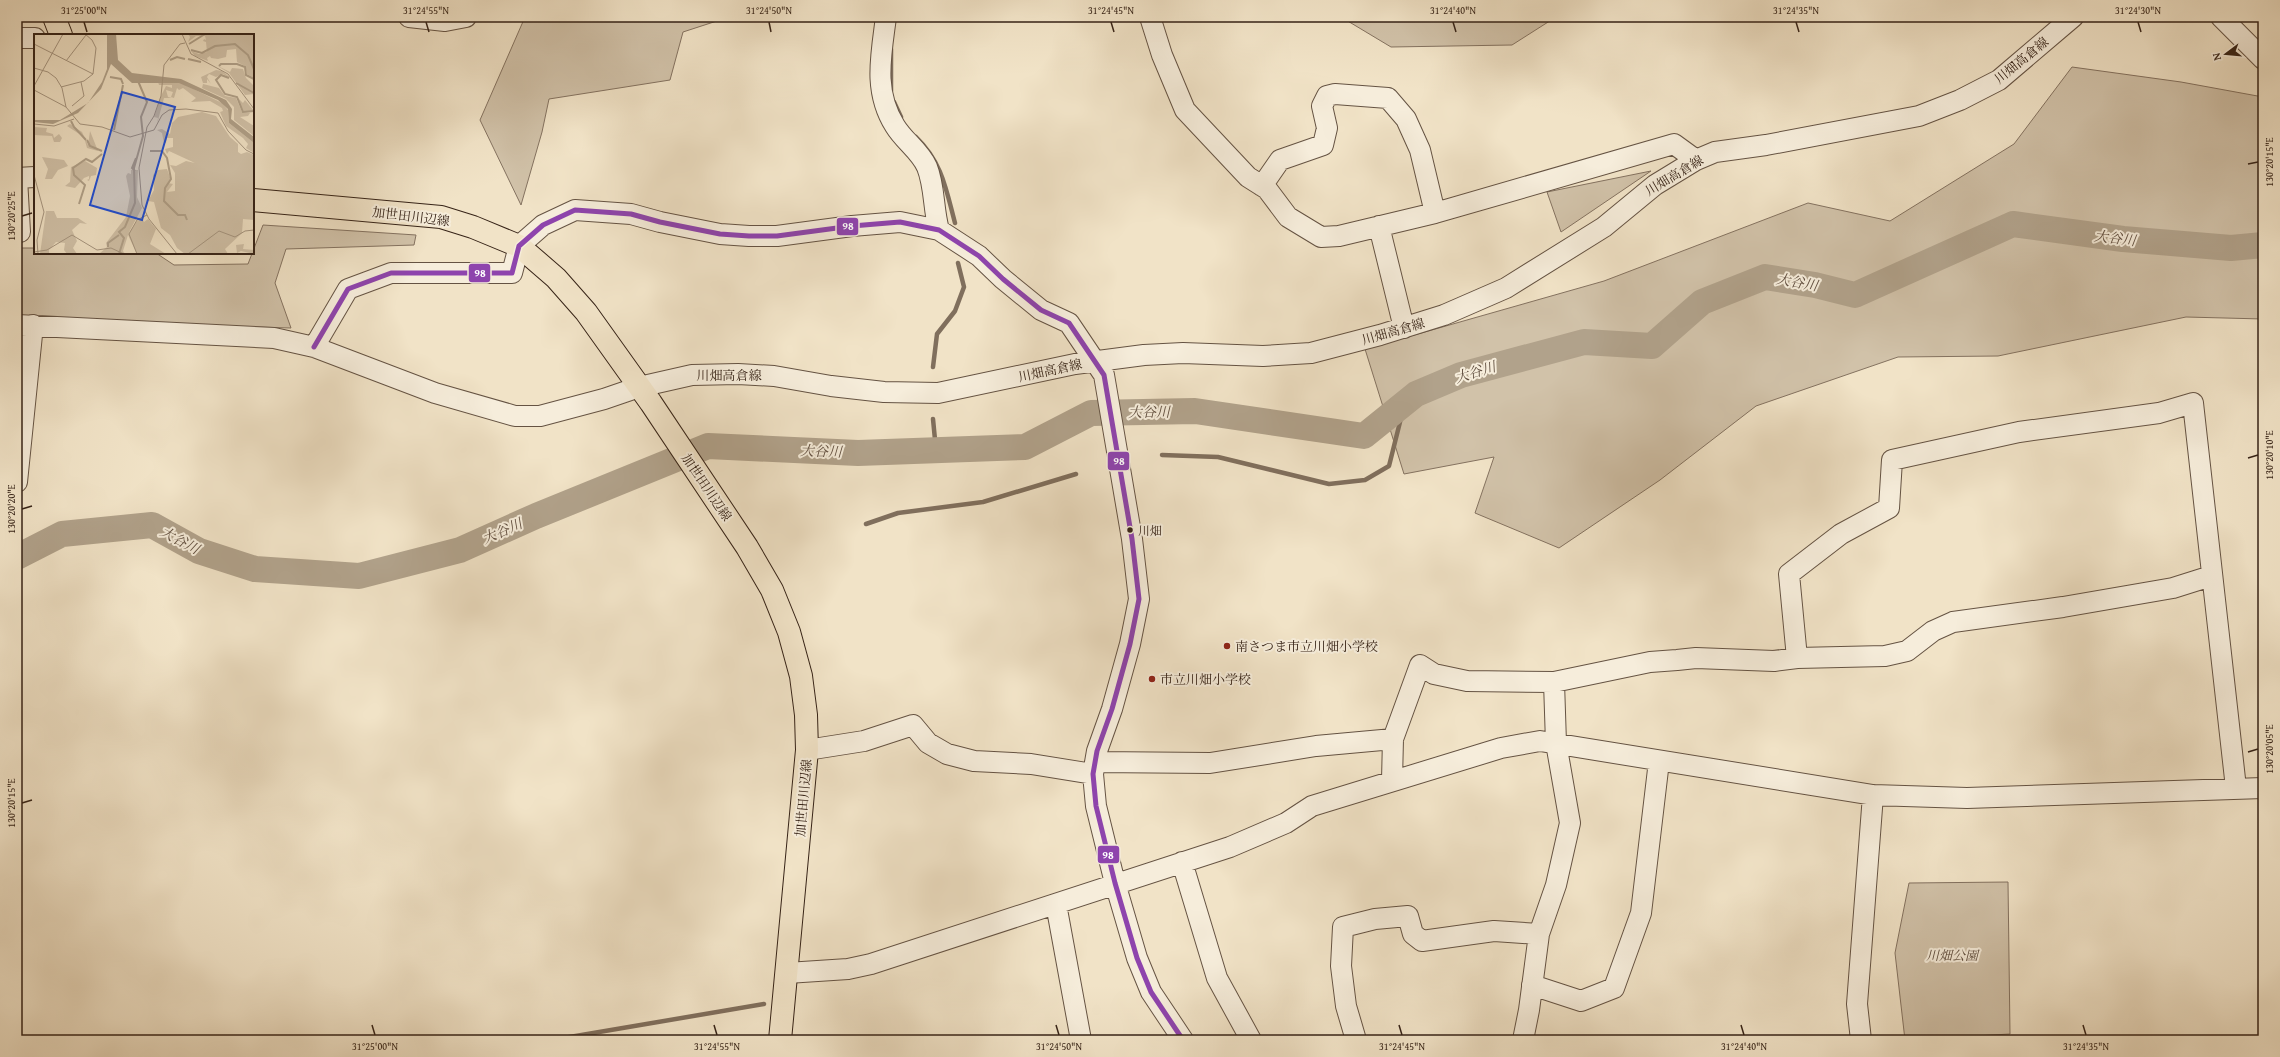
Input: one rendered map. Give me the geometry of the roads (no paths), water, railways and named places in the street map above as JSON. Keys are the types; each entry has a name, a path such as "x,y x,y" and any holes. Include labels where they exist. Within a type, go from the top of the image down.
{"main road":[{"path":"54,17 61,34"},
{"name":"加世田川辺線","path":"254,200 441,217 473,227 519,246 556,278 586,312 645,395 747,547 768,584 789,632 801,676 806,715 807,750 780,1040"}],"street":[{"path":"409,17 445,21 466,17"},
{"path":"886,17 880,83 882,99 895,127 909,141 927,167 936,202 939,230"},
{"path":"1150,17 1162,55 1185,110 1248,177 1267,189 1288,217 1321,237 1339,236 1435,213 1674,144 1696,160"},
{"name":"川畑高倉線","path":"25,325 274,338 314,347 435,393 515,416 540,416 604,400 645,395 692,375 738,374 774,376 831,386 884,392 938,393 1100,368 1144,355 1175,353 1263,356 1311,353 1404,328 1444,315 1506,288 1604,227 1632,202 1655,185 1696,160 1715,152 1774,144 1919,116 1960,100 1999,80 2073,17"},
{"path":"2221,17 2263,59"},
{"path":"17,38 34,38"},
{"path":"1262,186 1280,160 1323,145 1327,128 1322,106 1327,96 1335,94 1388,98 1406,119 1420,150 1435,213"},
{"path":"24,232 17,178 34,177"},
{"path":"314,347 348,289 391,273 512,273 519,246 543,224 575,210 631,214 660,222 720,234 749,236 777,236 852,226 900,222 939,230 979,256 1003,279 1041,310 1069,322 1100,368 1132,539 1139,599 1130,644 1094,768 1096,806 1115,883 1136,958 1151,992 1183,1040"},
{"path":"1379,226 1404,328"},
{"path":"17,482 25,325"},
{"path":"1797,658 1789,574 1841,534 1889,508 1892,460 2019,432 2159,413 2193,403 2204,490 2211,576 2236,788"},
{"path":"1392,780 1393,739 1420,665 1434,674 1467,681 1554,682 1650,662 1696,658 1774,661 1797,658 1897,655 1907,651 1934,631 1953,622 2063,607 2173,588 2211,576"},
{"path":"1519,1039 1532,985 1539,934 1556,884 1570,823 1556,743 1554,682"},
{"path":"807,750 864,741 913,725 928,743 947,754 974,761 1094,768 1210,763 1316,746 1393,739"},
{"path":"787,973 848,969 871,964 1056,904 1115,883 1230,847 1286,822 1312,806 1392,780 1501,748 1540,741 1873,795 1974,798 2263,788"},
{"path":"1532,985 1582,1000 1614,988 1641,913 1659,761"},
{"path":"1861,1040 1857,1004 1873,795"},
{"path":"1182,862 1217,978 1251,1040"},
{"path":"1056,904 1081,1040"},
{"path":"1356,1040 1346,1006 1341,966 1343,927 1375,919 1408,916 1413,934 1422,941 1494,930 1539,934"}],"waterway":[{"path":"891,49 891,91"},
{"path":"894,102 901,117"},
{"path":"916,137 932,156 942,177 955,223"},
{"name":"大谷川","path":"17,557 62,534 152,525 199,551 255,569 359,576 460,550 536,516 708,446 858,453 1025,447 1091,413 1195,411 1364,436 1416,394 1461,375 1584,342 1652,346 1702,302 1765,277 1815,285 1855,295 2013,224 2123,239 2231,248 2263,245"},
{"path":"933,367 937,334 955,311 964,287 958,263"},
{"path":"1162,455 1218,457 1329,484 1365,480 1389,466 1405,402"},
{"path":"933,419 936,450"},
{"path":"866,524 898,513 983,502 1076,474"},
{"path":"552,1040 764,1004"}],"place":[{"name":"川畑","path":"1130,530"},
{"name":"南さつま市立川畑小学校","path":"1227,646"},
{"name":"市立川畑小学校","path":"1152,679"}],"park label":[{"name":"川畑公園","path":"1952,955"}]}
